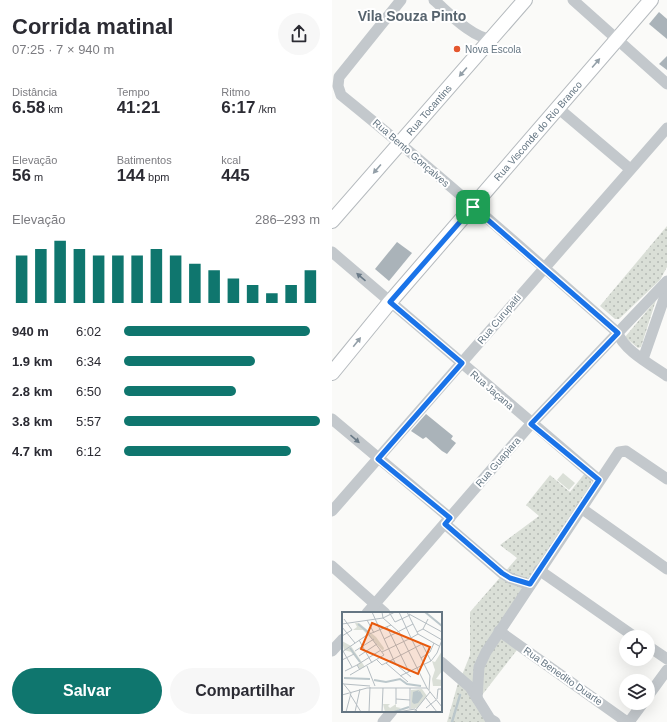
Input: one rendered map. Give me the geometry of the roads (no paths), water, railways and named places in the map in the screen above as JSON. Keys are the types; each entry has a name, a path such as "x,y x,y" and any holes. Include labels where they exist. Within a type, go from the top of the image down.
{"main road":[{"name":"Rua Tocantins","path":"332,221 525,0"},
{"name":"Rua Visconde do Rio Branco","path":"332,373 390,302 651,0"}],"street":[{"name":"Rua Bento Gonçalves","path":"401,0 339,77 338,86 341,94 544,267 618,333 620,340 667,376"},
{"path":"434,0 475,34 484,38 492,39"},
{"path":"573,0 667,84"},
{"path":"558,108 630,169"},
{"name":"Rua Curupaiti","path":"332,511 667,128"},
{"name":"Rua Jaçana","path":"332,252 531,424 599,480"},
{"name":"Rua Guapiara","path":"368,612 531,424 667,281"},
{"path":"643,359 667,290"},
{"path":"332,419 448,521 502,573 510,578 530,584"},
{"path":"495,722 490,719 477,698 474,686 479,668 486,652 599,480 622,450 667,478"},
{"path":"581,508 667,569"},
{"path":"332,566 385,612"},
{"path":"539,570 625,630"},
{"name":"Rua Benedito Duarte","path":"500,631 628,722"},
{"path":"332,651 342,640"},
{"path":"655,651 667,659"},
{"path":"442,663 474,686"},
{"path":"655,686 667,670"},
{"path":"628,722 637,710"},
{"path":"382,722 391,712"}],"waterway":[{"path":"452,722 460,695"}],"place":[{"name":"Nova Escola","path":"457,49"}],"district":[{"name":"Vila Souza Pinto","path":"412,16"}]}
